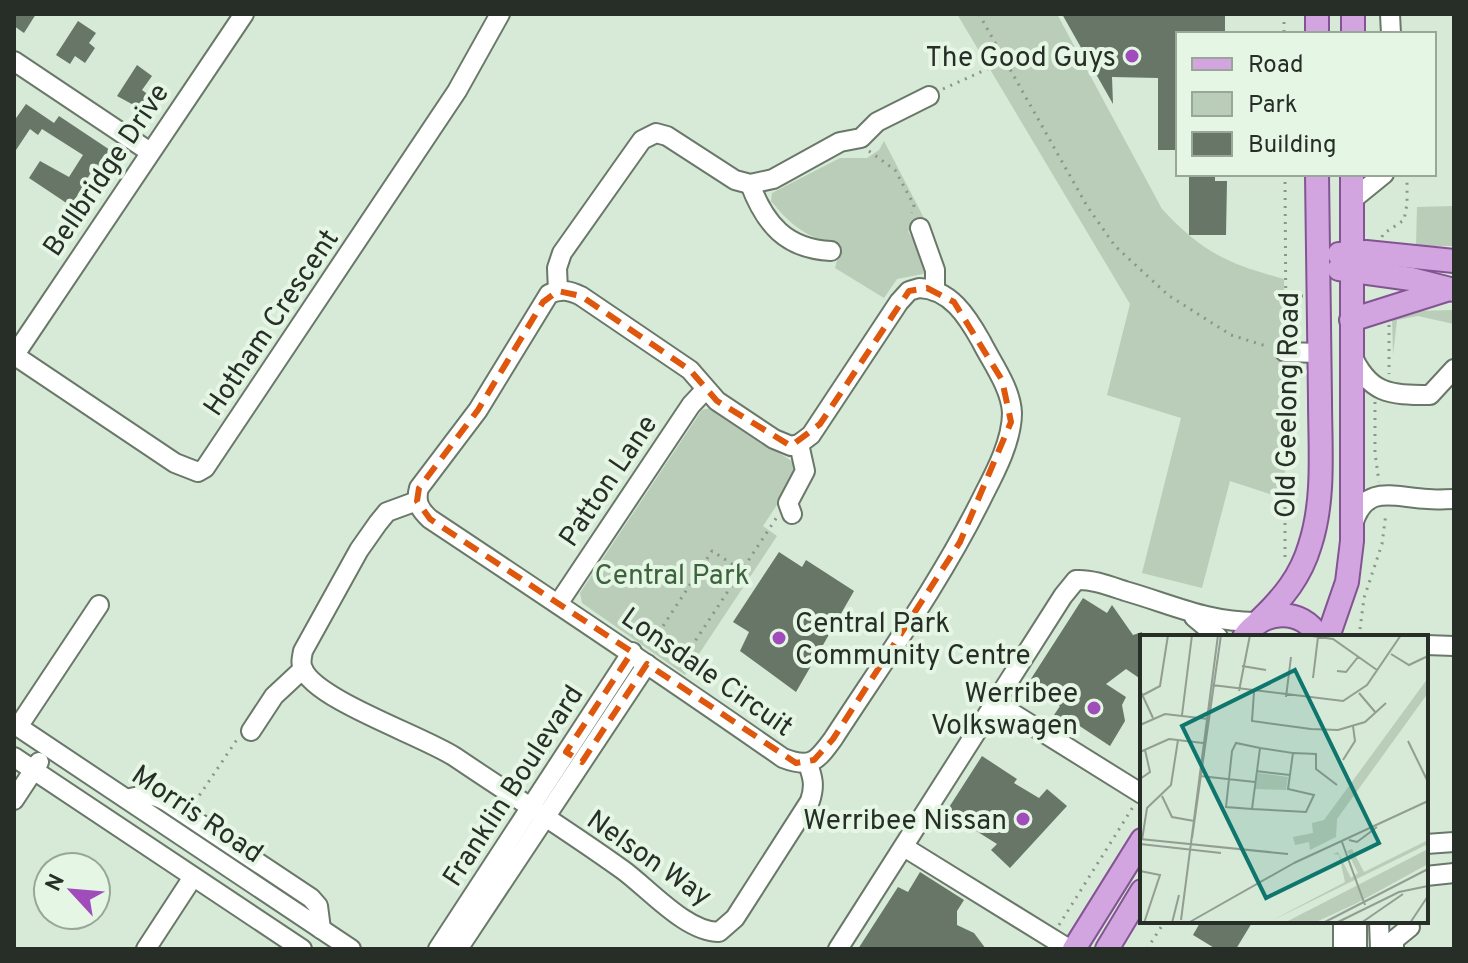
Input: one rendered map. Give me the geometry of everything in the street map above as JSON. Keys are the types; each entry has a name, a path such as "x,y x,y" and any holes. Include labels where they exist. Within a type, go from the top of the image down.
{"main road":[{"name":"Old Geelong Road","path":"1254,626 1285,594 1298,575 1317,519 1320,468 1317,176"},
{"path":"1329,635 1347,582 1353,531 1352,176"},
{"path":"1319,262 1454,261"},
{"path":"1352,262 1450,290"},
{"path":"1351,320 1450,290"},
{"path":"1254,626 1270,616 1291,615 1309,624 1317,635"},
{"path":"1072,949 1140,843"},
{"path":"1107,949 1140,894"}],"street":[{"name":"Bellbridge Drive","path":"14,355 244,14"},
{"name":"Hotham Crescent","path":"14,355 175,463 198,472 205,468 457,91 500,14"},
{"path":"14,61 150,152"},
{"path":"558,291 557,268 562,253 642,140 649,135 667,136 735,180 750,184 773,179 840,142 861,138 877,122 929,96"},
{"path":"1352,200 1382,176"},
{"path":"750,184 756,202 776,231 810,250 831,251"},
{"path":"538,812 438,746 370,717 342,701 312,680 303,669 303,651 371,532 387,512 417,501 419,488 478,410 543,302 549,294 558,291 571,291 581,296 690,370 717,401 781,444 799,444 820,424 899,302 909,291 919,288 935,291 935,270 920,228"},
{"name":"Lonsdale Circuit","path":"417,501 421,512 430,519 783,758 808,764 822,755 833,739 960,542 998,467 1011,422 1010,399 972,325 962,309 935,291"},
{"path":"1285,352 1319,353"},
{"path":"1351,353 1364,375 1381,391 1398,394 1430,395 1454,369"},
{"name":"Patton Lane","path":"558,604 691,405 705,390"},
{"path":"790,511 788,503 805,471 799,444"},
{"path":"1353,531 1360,509 1371,499 1382,495 1454,499"},
{"path":"838,949 1076,580 1119,589 1222,621 1254,626"},
{"path":"16,725 99,605"},
{"path":"1186,610 1216,635"},
{"path":"1428,645 1454,646"},
{"name":"Franklin Boulevard","path":"438,949 478,904 640,659"},
{"path":"253,728 274,696 303,669"},
{"path":"996,703 1140,793"},
{"name":"Morris Road","path":"16,725 351,949"},
{"path":"14,800 49,747"},
{"name":"Morris Road","path":"14,757 302,949"},
{"name":"Nelson Way","path":"538,812 625,872 664,905 709,932 719,932 735,918 810,801 814,790 808,764"},
{"path":"127,799 148,794 157,796 311,898 318,906 321,929"},
{"path":"1428,844 1454,842"},
{"path":"904,847 1072,949"},
{"path":"1428,876 1454,873"},
{"path":"146,949 193,877"},
{"name":"Franklin Boulevard","path":"458,949 478,904"},
{"path":"1343,923 1343,949"},
{"path":"1357,923 1357,949"},
{"path":"1389,939 1411,924"}],"path":[{"path":"979,14 1087,206 1115,246 1168,295 1231,335 1285,352"},
{"path":"929,96 1005,61"},
{"path":"861,138 870,152 895,170 914,205 911,220 920,228"},
{"path":"1285,176 1286,557"},
{"path":"1381,241 1383,234 1404,220 1407,176"},
{"path":"1286,296 1306,295"},
{"path":"669,681 771,523 790,511"},
{"path":"640,659 712,551 741,570"},
{"path":"659,632 709,664"},
{"path":"186,815 246,728 253,728"},
{"path":"1051,938 1140,797"},
{"path":"1147,949 1164,923"}],"highlighted area":[{"path":"927,288 954,302 1002,380 1011,422 960,542 833,739 814,760 796,763 647,664 582,762 566,752 632,652 430,519 417,501 419,488 478,410 543,302 558,291 581,296 690,370 717,401 791,446 820,424 909,291"}],"green space":[{"path":"957,14 1057,14 1162,209 1203,246 1231,262 1284,279 1285,499 1230,481 1202,588 1142,573 1181,418 1107,395 1130,304"},
{"path":"884,141 926,222 908,231 929,271 897,279 884,298 835,268 841,246 802,230 771,201 772,193 840,158 867,158 879,150"},
{"path":"1454,206 1454,246 1416,246 1417,207"},
{"path":"1454,310 1454,324 1418,316 1397,320 1393,355 1392,316 1418,311"},
{"name":"Central Park","path":"711,408 796,464 792,482 763,526 777,536 685,675 582,603 580,593 702,410"}],"building":[{"path":"14,14 36,14 24,33 14,26"},
{"name":"The Good Guys","path":"1062,14 1225,14 1225,32 1176,32 1176,150 1158,150 1158,78 1112,77 1113,104"},
{"path":"78,21 96,33 89,43 95,48 85,63 75,56 70,64 56,55"},
{"path":"137,65 152,76 142,90 150,96 141,109 117,96"},
{"path":"26,104 54,123 59,116 110,150 99,166 96,164 71,206 29,178 40,161 69,177 83,155 42,129 38,135 30,129 14,153 14,121"},
{"path":"1189,176 1215,176 1215,181 1227,181 1226,235 1189,235"},
{"path":"779,552 802,567 806,560 854,591 796,692 740,651 749,632 733,622"},
{"path":"1083,598 1107,613 1112,605 1133,635 1142,632 1140,679 1126,669 1106,684 1126,697 1122,705 1125,721 1110,746 1072,721 1066,730 1050,721 1060,706 1027,685"},
{"path":"982,756 1017,779 1014,783 1039,798 1047,789 1067,806 1010,868 991,850 997,844 946,812"},
{"path":"920,872 964,900 957,911 957,925 974,933 986,949 858,949 898,887 908,892"},
{"path":"1200,923 1252,923 1236,949 1216,949 1193,935"}],"place":[{"name":"The Good Guys","path":"1132,56"},
{"name":"Central Park Community Centre","path":"779,638"},
{"name":"Werribee Volkswagen","path":"1094,708"},
{"name":"Werribee Nissan","path":"1023,819"}]}
